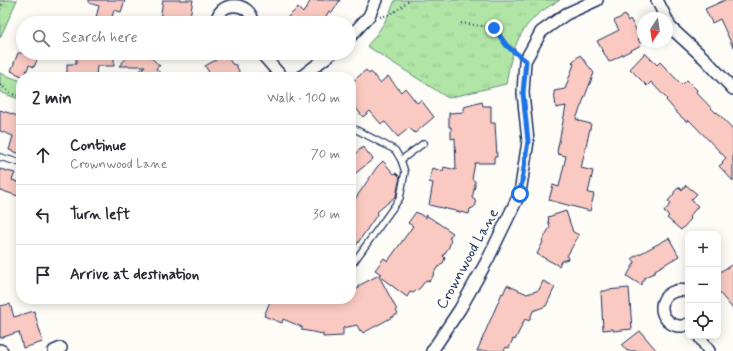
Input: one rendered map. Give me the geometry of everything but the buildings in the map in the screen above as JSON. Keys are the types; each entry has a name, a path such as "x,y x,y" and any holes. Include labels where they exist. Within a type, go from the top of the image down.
{"street":[{"path":"356,30 369,16 376,0"},
{"name":"Crownwood Lane","path":"432,351 460,309 488,259 520,194 528,141 523,93 526,61 542,32 566,14 597,0"},
{"path":"657,0 663,12"},
{"path":"218,16 218,13 224,7 231,4 239,4 247,7 252,16"},
{"path":"673,29 705,59 733,89"},
{"path":"267,60 278,72"},
{"path":"307,72 323,60"},
{"path":"685,291 678,290 670,293 665,298 662,306 663,314 667,321 674,325 685,325"},
{"path":"701,339 709,351"}],"lane":[{"path":"356,130 395,150 401,160 405,172 400,198 356,259"},
{"path":"401,160 424,143"},
{"path":"0,157 16,162"}],"path":[{"path":"0,9 4,0"},
{"path":"369,16 381,17 395,12 409,0"},
{"path":"461,23 494,28 507,46 526,61"},
{"path":"0,85 16,95"}],"green space":[{"path":"0,0 17,0 0,38"},
{"path":"395,0 560,0 538,14 521,34 514,49 506,84 448,98 367,46 390,13"},
{"path":"0,73 16,79 16,98 0,92"}],"route":[{"path":"494,28 507,46 526,61 523,93 528,141 520,194"}]}
